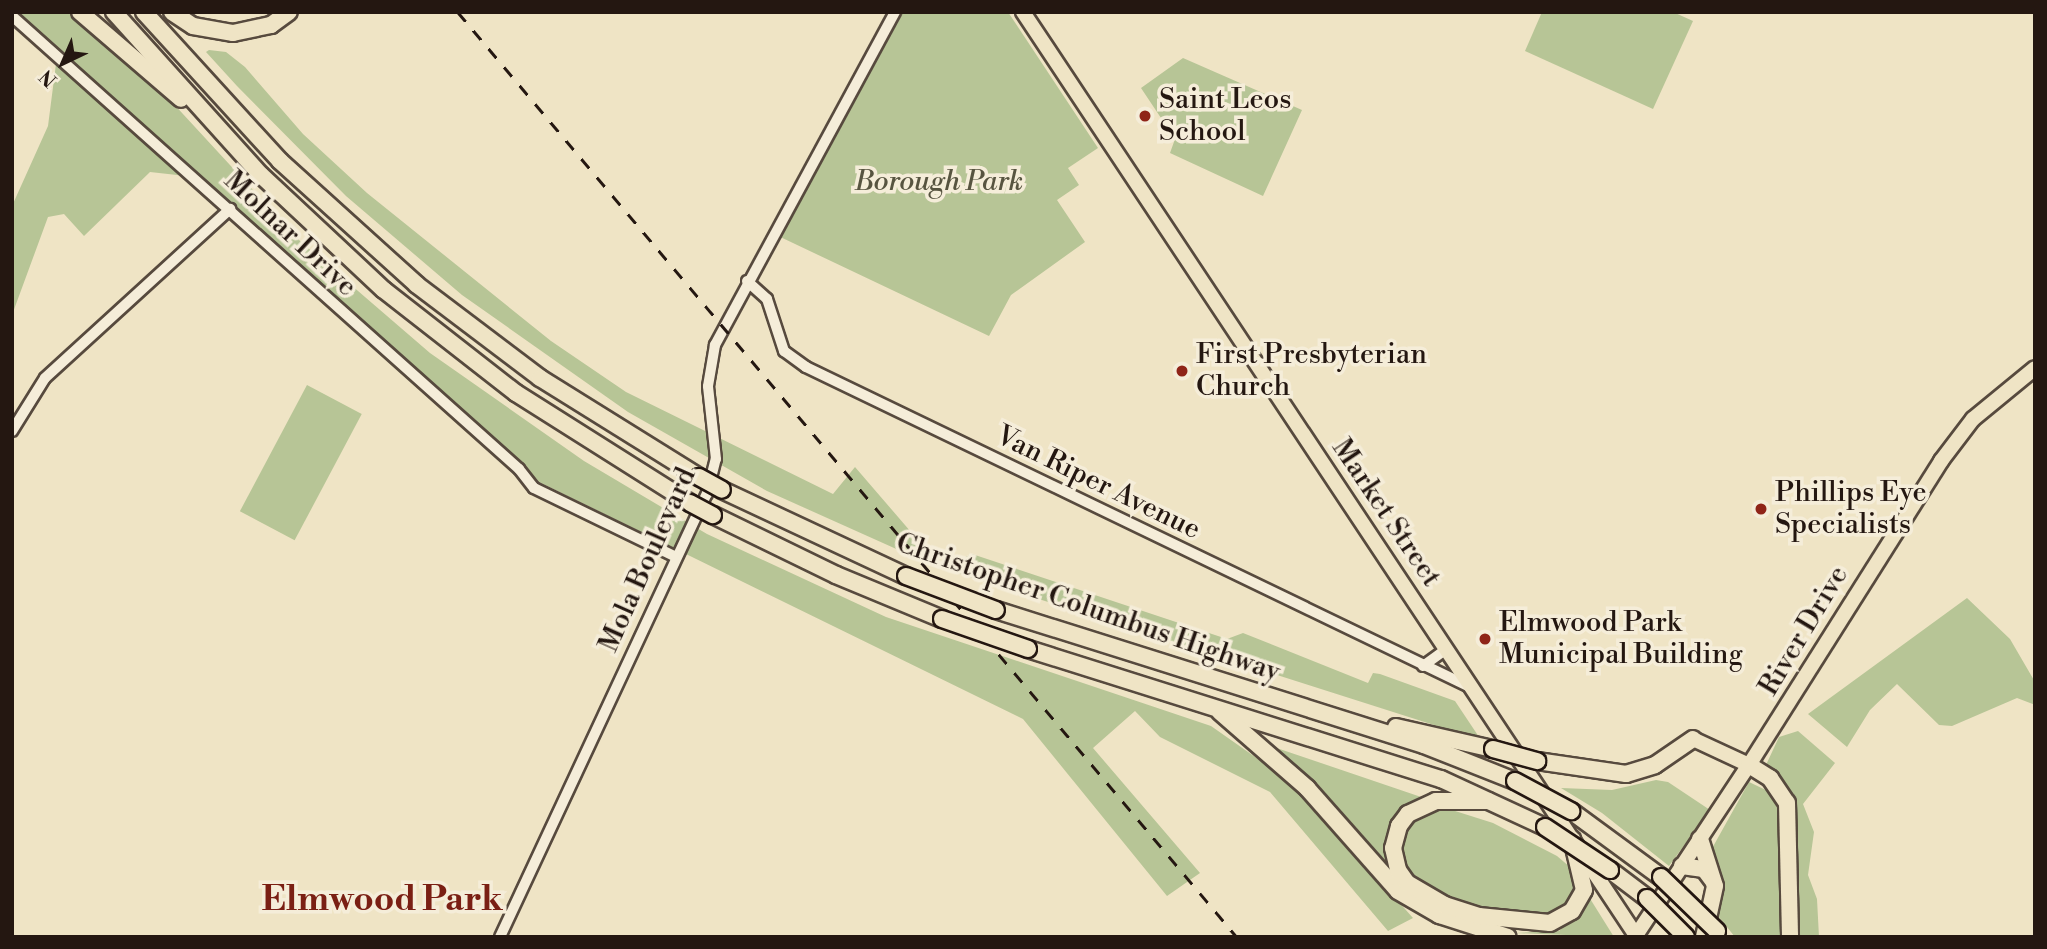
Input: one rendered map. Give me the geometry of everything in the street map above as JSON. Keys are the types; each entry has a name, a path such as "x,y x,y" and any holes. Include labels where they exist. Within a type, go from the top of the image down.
{"highway":[{"path":"79,12 216,127"},
{"name":"Christopher Columbus Highway","path":"114,12 216,127 325,238 436,333 544,412 690,503 836,575 942,619 1028,649 1410,769 1494,801 1545,827 1611,870 1647,898 1686,937"},
{"name":"Christopher Columbus Highway","path":"144,12 280,160 417,285 540,378 699,477 906,576 996,610 1444,752 1515,782 1571,811 1661,877 1714,935"},
{"path":"172,12 193,26 233,33 271,25 289,12"},
{"path":"1216,708 1307,788 1398,891 1439,915 1508,937"},
{"path":"1304,708 1538,761 1626,774 1655,765 1693,739"},
{"path":"1749,765 1770,778 1787,803 1790,937"},
{"path":"1494,801 1436,801 1408,814 1395,833 1393,848 1398,870 1407,883 1436,901 1479,916 1520,923 1555,922 1572,911 1584,890 1572,839"},
{"path":"1700,839 1715,886 1714,935"},
{"path":"1682,866 1704,869 1715,886"}],"main road":[{"name":"Market Street","path":"1023,12 1636,936"},
{"name":"River Drive","path":"1636,936 1821,653 1833,627 1957,439 1994,398 2035,368"},
{"path":"1693,739 1749,765"}],"street":[{"name":"Mola Boulevard","path":"500,937 713,478 716,440 708,371 715,345 747,281 895,12"},
{"name":"Molnar Drive","path":"12,16 230,209 337,310 519,469 534,488 677,557"},
{"path":"12,431 45,378 230,209"},
{"name":"Van Riper Avenue","path":"747,281 767,299 784,351 806,367 1470,687"},
{"path":"1423,666 1446,649"}],"green space":[{"path":"12,12 89,12 300,241 430,353 584,461 707,534 886,617 1211,726 1295,785 1413,918 1388,931 1270,792 1160,737 1135,711 1093,748 1200,873 1167,896 1023,719 539,482 195,177 150,172 84,236 64,214 48,217 12,315 12,206 48,126 57,56"},
{"name":"Borough Park","path":"896,12 1008,12 1098,148 1068,168 1079,185 1057,200 1085,242 1011,295 989,336 774,234"},
{"path":"1542,12 1673,12 1693,21 1653,109 1525,51"},
{"path":"206,52 226,52 245,67 303,134 367,193 551,341 626,392 833,494 855,467 942,568 972,554 1227,639 1243,633 1368,683 1373,673 1380,674 1455,701 1481,740 932,565 767,491 628,412 462,295 346,196 237,86"},
{"path":"1183,58 1302,110 1263,196 1170,153 1175,139 1141,88"},
{"path":"307,385 362,414 295,540 240,511"},
{"path":"1967,598 2010,639 2035,682 2035,705 2017,698 1952,726 1939,725 1897,684 1870,710 1847,747 1808,714"},
{"path":"1798,731 1835,763 1803,804 1814,832 1808,875 1817,899 1819,937 1794,937 1787,795 1766,765 1779,737"},
{"path":"1268,745 1427,799 1413,802 1395,821 1384,855 1396,884"},
{"path":"1656,780 1668,782 1710,810 1669,866 1602,813 1561,788 1612,790"},
{"path":"1749,782 1770,792 1782,818 1780,937 1735,937 1718,916 1719,891 1710,852"},
{"path":"1452,810 1493,823 1557,856 1577,873 1578,890 1566,908 1544,917 1499,915 1456,905 1403,872 1396,849 1405,826 1427,811"},
{"path":"1589,897 1614,937 1515,933 1559,931 1586,907"}],"railway":[{"path":"458,12 1237,937"}],"place":[{"name":"Saint Leos School","path":"1145,116"},
{"name":"First Presbyterian Church","path":"1182,371"},
{"name":"Phillips Eye Specialists","path":"1761,509"},
{"name":"Elmwood Park Municipal Building","path":"1485,639"}],"district":[{"name":"Elmwood Park","path":"382,900"}]}
